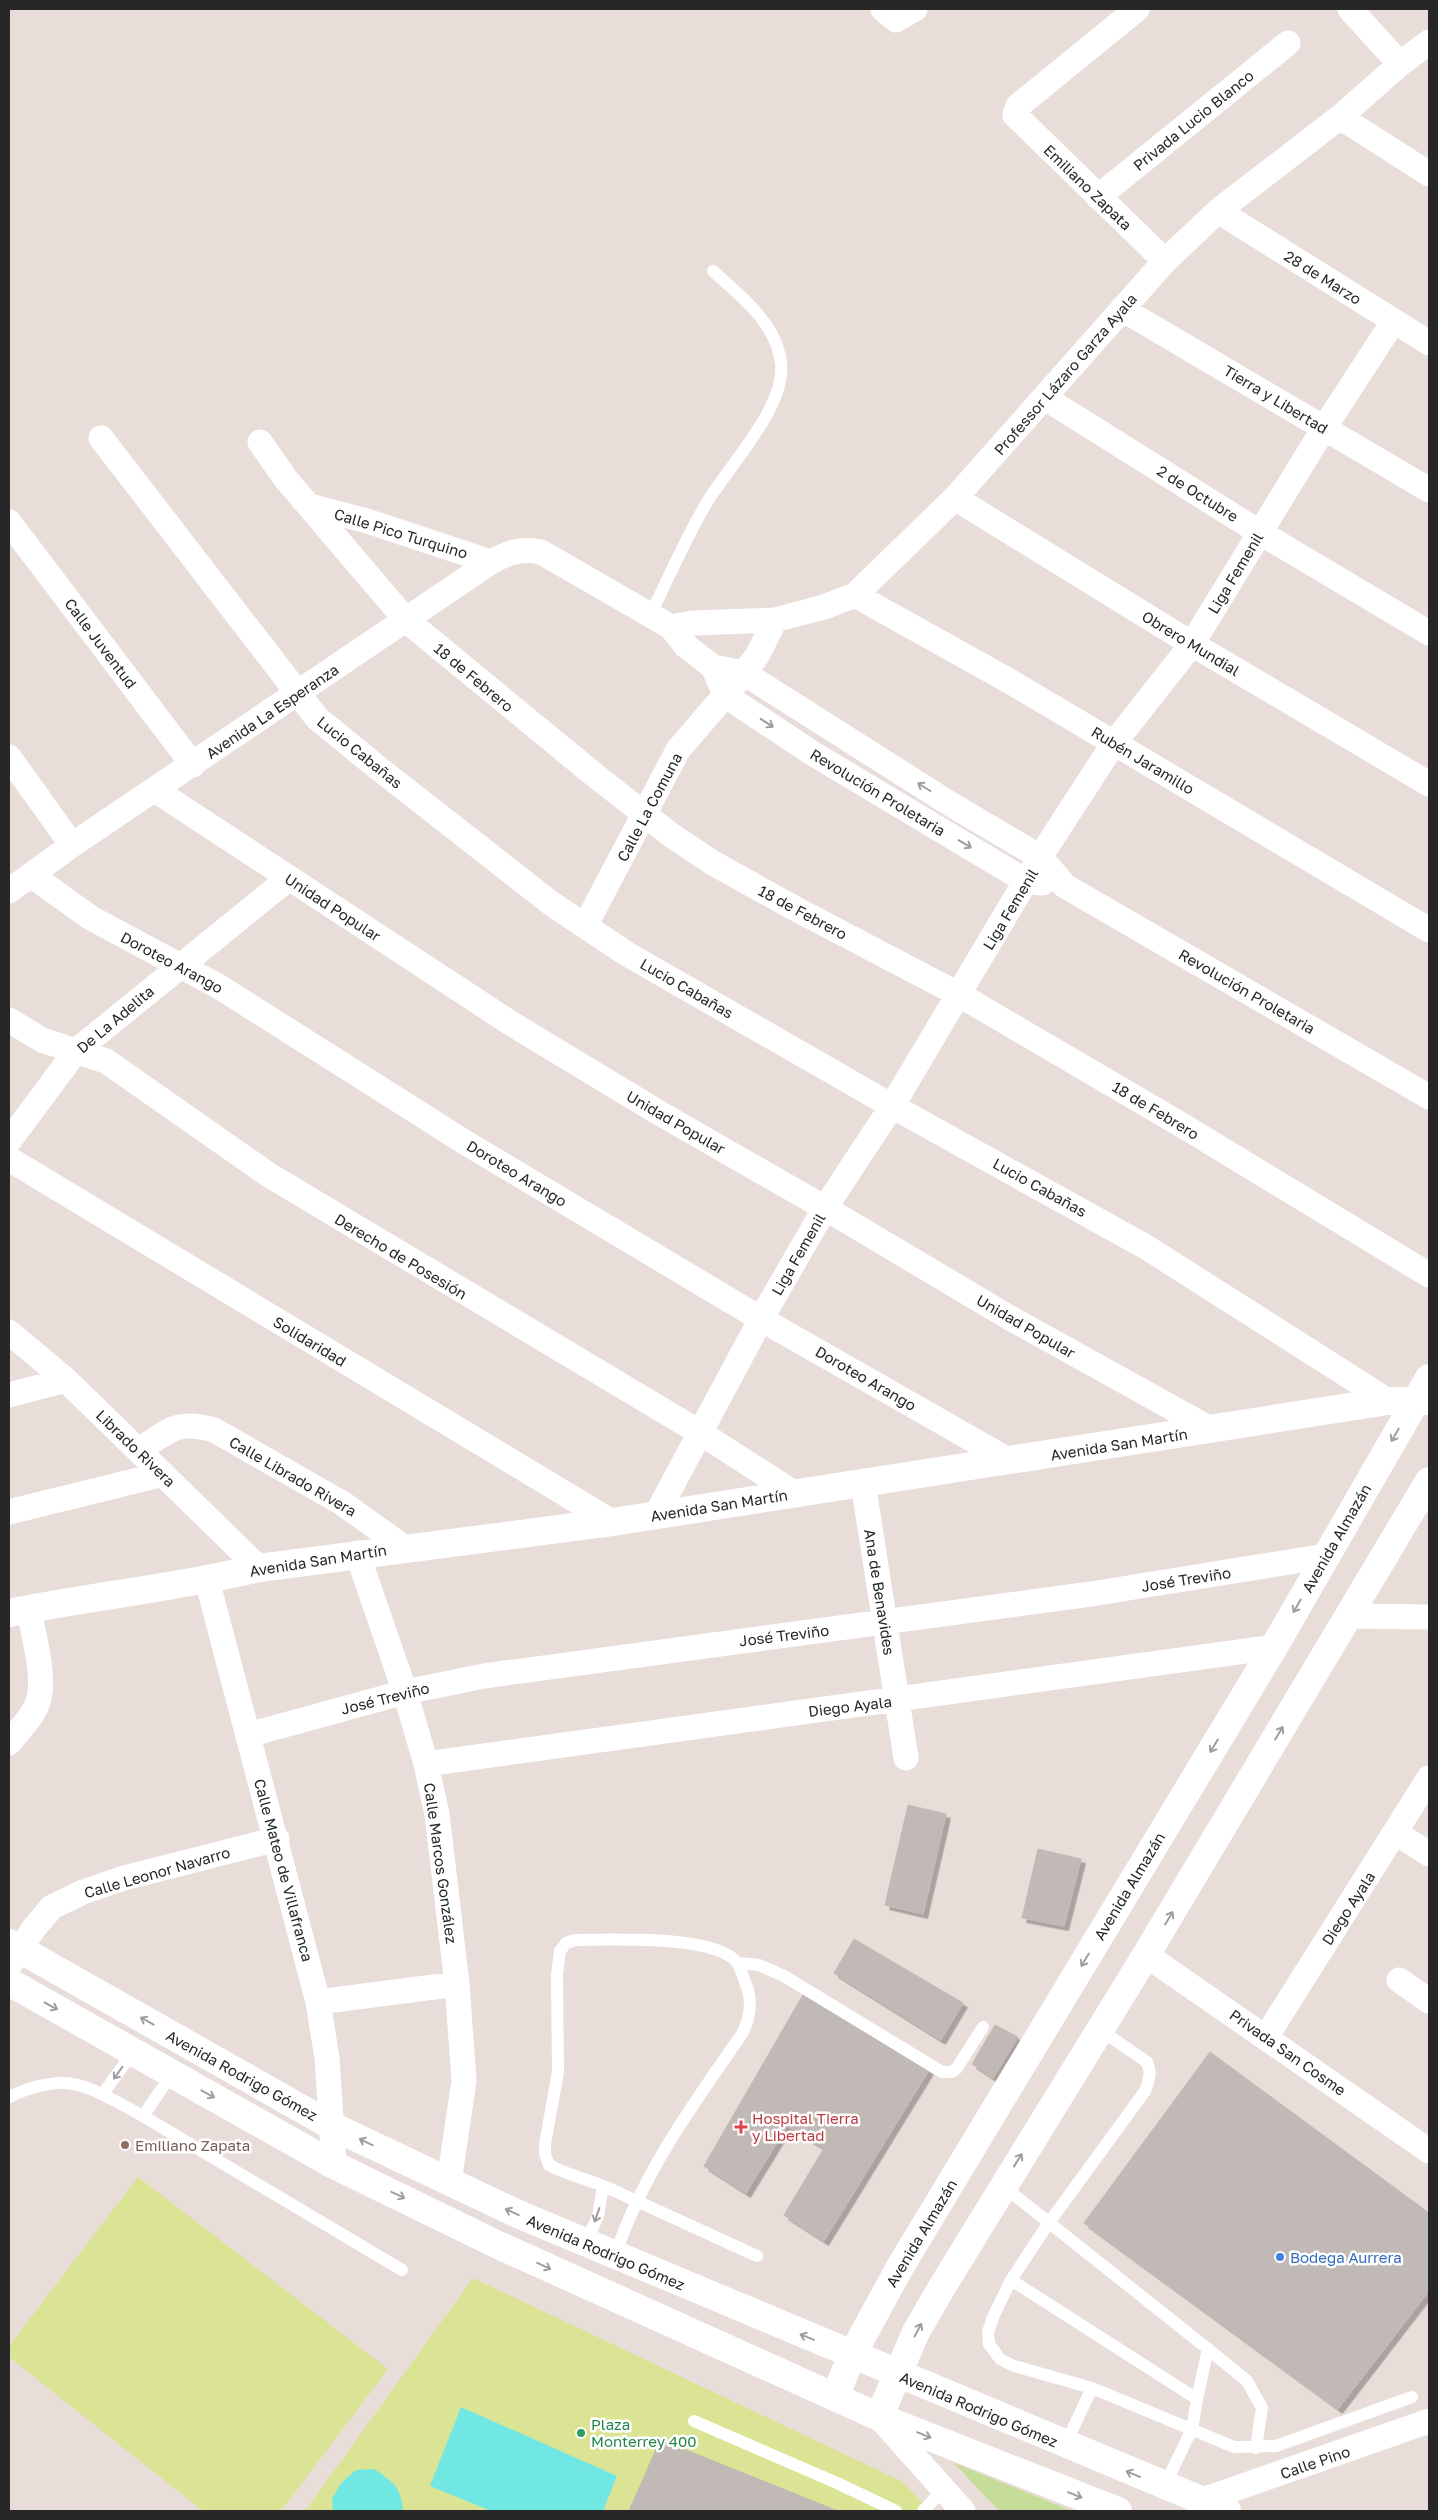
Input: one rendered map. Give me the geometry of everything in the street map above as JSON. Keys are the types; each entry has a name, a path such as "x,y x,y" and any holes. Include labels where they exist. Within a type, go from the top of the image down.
{"street":[{"path":"883,9 896,20 916,9"},
{"name":"Emiliano Zapata","path":"1136,9 1018,106 1015,111 1017,117 1165,261"},
{"path":"1350,9 1400,64"},
{"name":"Professor Lázaro Garza Ayala","path":"661,621 692,623 775,620 824,607 855,595 954,498 1165,261 1218,211 1340,117 1400,64 1429,42"},
{"name":"Privada Lucio Blanco","path":"1098,196 1288,43"},
{"path":"1340,117 1429,174"},
{"name":"28 de Marzo","path":"1218,211 1429,343"},
{"name":"Tierra y Libertad","path":"1122,309 1429,490"},
{"name":"Liga Femenil","path":"656,1515 761,1319 825,1208 892,1106 1040,857 1114,743 1192,644 1259,532 1393,322"},
{"name":"2 de Octubre","path":"1045,398 1259,532 1429,633"},
{"name":"Lucio Cabañas","path":"100,438 317,718 337,736 584,926 627,954 892,1106 1146,1247 1388,1402"},
{"name":"18 de Febrero","path":"260,442 285,478 406,620 644,815 714,863 958,994 1193,1132 1429,1275"},
{"name":"Obrero Mundial","path":"954,498 1192,644 1429,784"},
{"name":"Calle Pico Turquino","path":"310,506 367,520 491,562"},
{"name":"Calle Juventud","path":"9,522 193,765"},
{"name":"Avenida La Esperanza","path":"9,891 72,845 491,562 512,551 526,549 541,552"},
{"name":"Revolución Proletaria","path":"541,552 661,621 686,646 713,667 744,674 947,802 1040,857 1065,886 1429,1097"},
{"name":"Rubén Jaramillo","path":"855,595 1011,682 1429,930"},
{"name":"Calle La Comuna","path":"584,926 678,750 744,674 757,656 775,620"},
{"name":"Revolución Proletaria","path":"713,667 726,696 812,753 1026,881 1065,886"},
{"path":"9,757 72,845"},
{"name":"Unidad Popular","path":"155,790 512,1024 661,1114 825,1208 1010,1318 1212,1430"},
{"name":"Doroteo Arango","path":"31,875 91,918 180,965 265,1015 466,1143 761,1319 1010,1461"},
{"name":"De La Adelita","path":"9,1142 76,1051 289,878"},
{"name":"Derecho de Posesión","path":"9,1020 42,1040 106,1061 269,1175 699,1432 794,1494"},
{"name":"Solidaridad","path":"9,1159 612,1522"},
{"name":"Librado Rivera","path":"9,1332 66,1380 259,1568"},
{"name":"Avenida Almazán","path":"835,2397 852,2355 900,2267 1274,1646 1326,1556 1422,1401 1429,1378"},
{"path":"9,1395 66,1380"},
{"name":"Avenida San Martín","path":"19,1611 207,1580 259,1568 357,1553 612,1522 1388,1402 1422,1401"},
{"name":"Calle Librado Rivera","path":"139,1450 174,1428 194,1424 214,1430 342,1503 405,1548"},
{"path":"9,1512 163,1474"},
{"name":"Ana de Benavides","path":"863,1483 906,1758"},
{"path":"879,2417 897,2374 937,2295 1002,2186 1146,1955 1427,1489"},
{"name":"Calle Marcos González","path":"357,1553 405,1692 426,1764 437,1814 457,1984 464,2081 449,2182"},
{"name":"José Treviño","path":"248,1735 405,1692 484,1676 1091,1594 1326,1556"},
{"name":"Calle Mateo de Villafranca","path":"207,1580 277,1839 318,2002 327,2058 334,2165"},
{"path":"9,1743 28,1720 37,1703 41,1678 19,1611"},
{"path":"1349,1616 1429,1617"},
{"name":"Diego Ayala","path":"426,1764 896,1701 1274,1646"},
{"name":"Diego Ayala","path":"1266,2037 1429,1778"},
{"path":"1396,1833 1429,1854"},
{"name":"Calle Leonor Navarro","path":"12,1953 52,1907 83,1892 124,1878 277,1839"},
{"name":"Avenida Rodrigo Gómez","path":"12,1953 332,2126 449,2182 615,2256 1164,2487 1227,2511"},
{"name":"Privada San Cosme","path":"1146,1955 1429,2151"},
{"path":"1399,1980 1429,2001"},
{"path":"9,1982 334,2165 582,2284 879,2417 1118,2511"},
{"path":"318,2002 457,1984"},
{"path":"879,2417 964,2511"},
{"name":"Calle Pino","path":"1200,2501 1429,2422"},
{"path":"1406,2431 1429,2440"}],"lane":[{"path":"661,621 707,502 768,412 781,379 781,363 776,341 763,318 713,271"},
{"path":"757,2256 637,2201 549,2165 545,2154 558,2072 557,1974 560,1951 566,1943 575,1940 692,1943 716,1949 738,1963 759,1964 784,1976 942,2072 952,2072 957,2068 983,2027"},
{"path":"615,2256 637,2201 681,2120 747,2025 750,2005 748,1988 738,1963"},
{"path":"1099,2029 1147,2062 1151,2071 1149,2081 1048,2224 1012,2280 993,2317 988,2332 989,2344 1000,2358 1014,2366 1092,2388 1234,2447 1256,2448 1276,2446 1412,2397"},
{"path":"102,2095 133,2052"},
{"path":"143,2116 172,2074"},
{"path":"9,2097 34,2085 73,2082 143,2116 402,2270"},
{"path":"586,2243 598,2216 602,2186"},
{"path":"1002,2186 1247,2381 1262,2408 1256,2448"},
{"path":"1012,2280 1197,2399"},
{"path":"1164,2487 1192,2429 1208,2350"},
{"path":"1066,2445 1092,2388"},
{"path":"694,2421 837,2482 896,2511"},
{"path":"923,2511 944,2489"}],"green space":[{"path":"138,2177 388,2369 281,2511 203,2511 9,2357 9,2346"},
{"name":"Plaza Monterrey 400","path":"473,2278 903,2482 930,2511 305,2511"},
{"path":"954,2463 1072,2511 999,2511"}],"water":[{"path":"461,2407 617,2476 603,2511 491,2511 430,2486"},
{"path":"374,2469 395,2486 400,2496 403,2511 333,2511 332,2499 341,2483 356,2470"}],"building":[{"path":"908,1805 946,1814 923,1914 885,1905"},
{"path":"1038,1849 1081,1859 1064,1926 1022,1918"},
{"path":"854,1939 963,2003 941,2040 834,1973"},
{"path":"804,1993 929,2070 824,2241 784,2215 824,2148 787,2126 746,2193 704,2166"},
{"path":"995,2025 1018,2037 993,2078 972,2064"},
{"name":"Bodega Aurrera","path":"1210,2052 1429,2213 1429,2291 1338,2409 1084,2223"},
{"path":"660,2440 671,2444 838,2511 629,2511"}],"place":[{"name":"Hospital Tierra y Libertad","path":"741,2127"},
{"name":"Emiliano Zapata","path":"125,2145"},
{"name":"Bodega Aurrera","path":"1280,2257"},
{"name":"Plaza Monterrey 400","path":"581,2433"}]}
